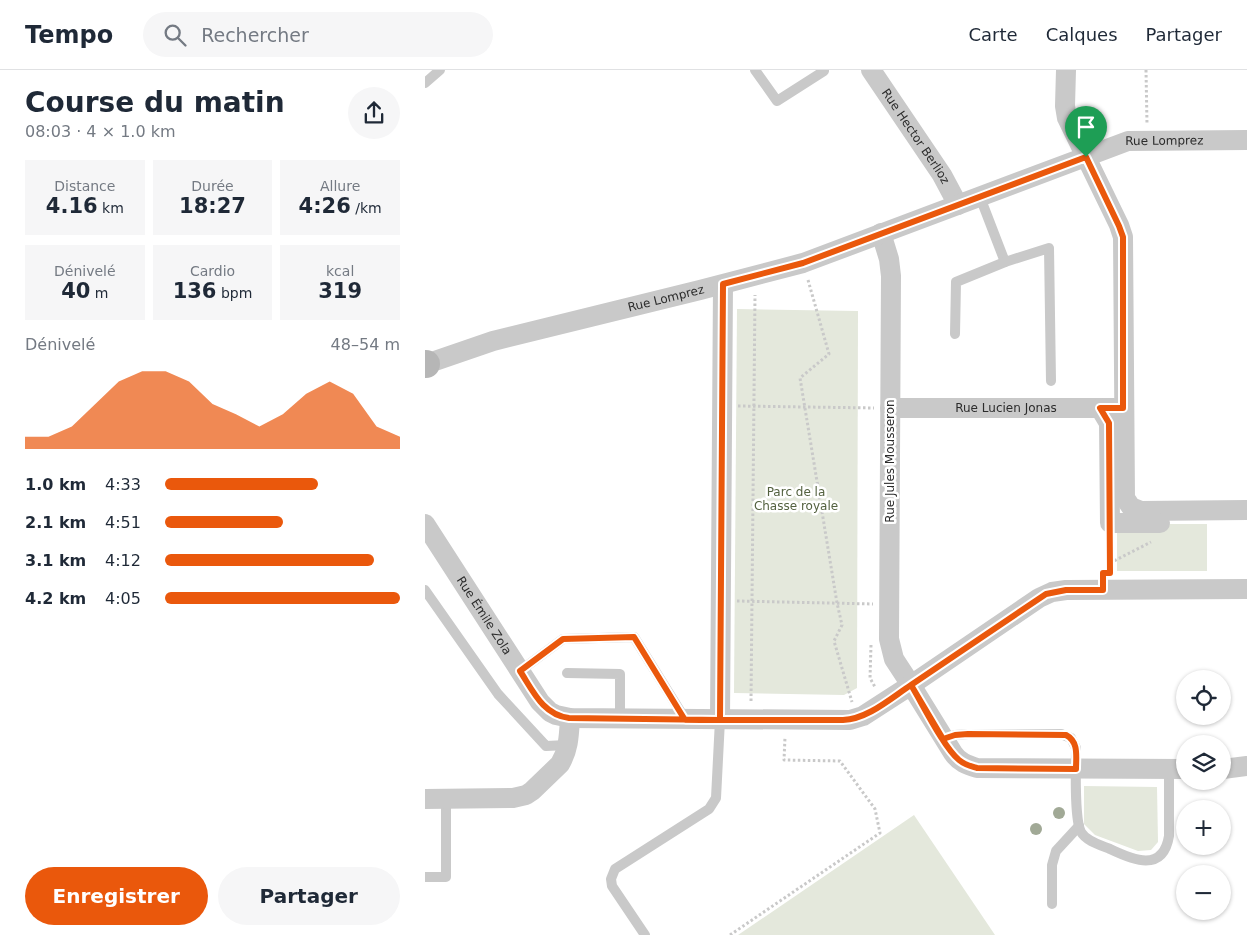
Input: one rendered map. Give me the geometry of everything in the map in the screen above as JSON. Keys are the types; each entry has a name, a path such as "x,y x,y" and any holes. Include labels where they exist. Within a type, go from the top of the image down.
{"street":[{"name":"Rue Hector Berlioz","path":"871,70 942,175 958,205"},
{"path":"1066,70 1066,112 1123,237 1124,493 1128,504 1141,511 1247,510"},
{"name":"Rue Lomprez","path":"426,364 493,341 803,263 1128,141 1247,140"},
{"name":"Rue Jules Mousseron","path":"881,233 891,268 889,604 891,652 943,739 957,758 969,766 977,768 1176,769"},
{"path":"720,720 723,284"},
{"name":"Rue Lucien Jonas","path":"890,408 1123,408"},
{"path":"1100,408 1109,423 1110,523 1247,523"},
{"name":"Rue Émile Zola","path":"425,524 520,671 545,707 556,715 569,718 685,720 856,719"},
{"path":"856,719 911,685 1046,594 1066,590 1247,589"},
{"path":"425,799 513,798 526,795 560,764 564,758 569,718"},
{"path":"1231,768 1247,766"}],"lane":[{"path":"425,83 440,70"},
{"path":"755,70 777,101 824,71"},
{"path":"980,197 1005,262"},
{"path":"955,334 955,282 1005,262 1049,248 1051,381"},
{"path":"425,590 498,694 546,746 567,745"},
{"path":"520,671 563,639 634,637 685,720"},
{"path":"567,674 620,674 620,719"},
{"path":"645,935 612,886 611,879 615,869 709,809 714,803 716,798 720,720"},
{"path":"943,739 955,735 968,734 1066,735 1071,738 1075,742 1079,826 1085,837 1089,840 1130,858 1150,860 1161,855 1168,844 1176,777"},
{"path":"425,877 446,877 446,798"},
{"path":"1052,904 1052,865 1056,851 1079,826"}],"path":[{"path":"1146,70 1148,140"},
{"path":"807,279 829,354 800,378 842,625 835,641 856,719"},
{"path":"751,720 755,295"},
{"path":"723,406 890,408"},
{"path":"1103,590 1103,573 1110,573 1110,523"},
{"path":"721,601 889,604"},
{"path":"730,935 881,833 875,809 840,761 784,760 786,720"}],"green space":[{"name":"Parc de la Chasse royale","path":"737,309 858,311 857,688 844,695 734,693"},
{"path":"1117,524 1207,524 1207,571 1117,571"},
{"path":"1084,786 1157,787 1158,842 1151,850 1138,851 1095,835 1084,824"},
{"path":"914,815 995,935 738,935"}],"route":[{"path":"1086,157 803,263 723,284 720,720 685,720 569,718 550,712 540,702 520,671 563,639 634,637 685,720 720,720 851,720 863,716 911,685 943,739 963,763 977,768 1076,769 1075,742 1066,735 962,734 943,739 911,685 1046,594 1058,590 1103,590 1103,573 1110,573 1109,423 1100,408 1123,408 1123,237 1122,231 1086,157"}]}
